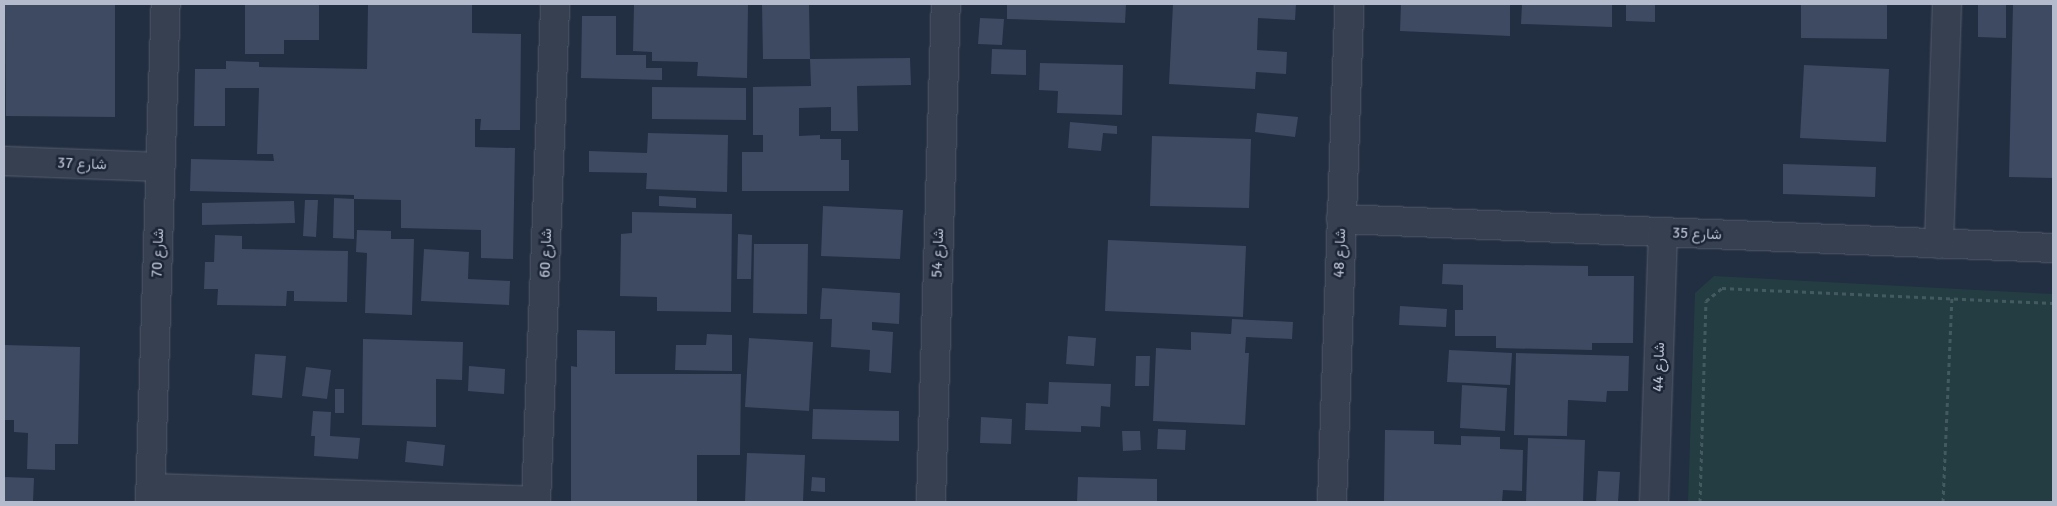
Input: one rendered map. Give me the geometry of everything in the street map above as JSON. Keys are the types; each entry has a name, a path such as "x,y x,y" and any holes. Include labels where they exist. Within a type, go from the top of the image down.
{"street":[{"name":"شارع 70","path":"150,495 166,4"},
{"name":"شارع 60","path":"536,502 555,4"},
{"name":"شارع 54","path":"930,502 946,4"},
{"name":"شارع 48","path":"1332,502 1349,4"},
{"path":"1939,244 1947,4"},
{"name":"شارع 37","path":"4,161 160,167"},
{"name":"شارع 35","path":"1341,219 2053,248"},
{"name":"شارع 44","path":"1654,502 1663,232"},
{"path":"150,495 536,502"}],"path":[{"path":"1700,502 1706,301 1722,288 2053,303"},
{"path":"1943,502 1952,298"}],"green space":[{"path":"1714,276 2053,294 2053,502 1688,502 1695,293"}],"building":[{"path":"5,4 115,4 115,117 6,116"},
{"path":"245,4 319,4 319,40 284,40 284,54 245,54"},
{"path":"368,4 472,4 472,33 521,34 520,130 480,130 481,119 475,119 475,147 515,148 513,259 481,258 481,230 401,228 401,200 354,199 354,195 190,191 191,159 274,161 273,154 257,154 259,88 225,88 225,126 194,126 195,69 226,69 226,61 259,62 259,67 367,69"},
{"path":"634,4 748,4 747,78 697,76 698,62 652,61 652,52 633,51"},
{"path":"762,4 809,4 810,59 763,59"},
{"path":"1007,4 1126,4 1125,23 1007,19"},
{"path":"1173,4 1296,4 1295,20 1258,18 1257,50 1287,52 1286,74 1256,72 1255,89 1169,84"},
{"path":"1401,4 1510,4 1510,36 1400,31"},
{"path":"1522,4 1612,4 1612,27 1521,24"},
{"path":"1626,4 1655,4 1655,22 1626,21"},
{"path":"1801,4 1887,4 1887,39 1801,38"},
{"path":"1978,4 2006,4 2006,38 1978,37"},
{"path":"2013,4 2053,4 2053,178 2009,177"},
{"path":"582,16 616,16 616,55 646,55 646,68 662,68 662,80 581,78"},
{"path":"980,18 1004,19 1002,45 978,44"},
{"path":"992,49 1026,50 1026,75 991,74"},
{"path":"910,58 911,85 857,86 858,131 831,131 831,107 799,108 799,136 820,135 820,139 841,139 841,160 849,160 849,191 742,191 742,152 763,152 763,135 753,135 753,87 811,86 810,59"},
{"path":"1040,63 1123,65 1122,115 1057,113 1058,91 1039,90"},
{"path":"1804,65 1889,69 1886,142 1800,138"},
{"path":"652,87 746,88 746,120 652,119"},
{"path":"1257,113 1298,117 1295,137 1255,132"},
{"path":"1070,122 1117,126 1117,134 1103,133 1101,151 1068,148"},
{"path":"648,133 728,135 727,192 646,189 647,173 589,172 589,151 647,153"},
{"path":"1152,136 1251,139 1249,208 1150,206"},
{"path":"1783,164 1876,167 1875,197 1783,194"},
{"path":"659,196 696,198 696,208 659,206"},
{"path":"334,198 354,199 354,239 333,238"},
{"path":"305,200 318,200 316,237 303,236"},
{"path":"294,201 295,223 202,225 202,203"},
{"path":"823,206 903,210 900,259 821,256"},
{"path":"632,212 732,214 731,312 657,311 657,297 620,296 621,234 632,233"},
{"path":"357,230 391,231 391,239 414,239 412,315 365,313 367,253 356,252"},
{"path":"738,234 752,235 751,279 737,279"},
{"path":"215,235 242,236 242,249 348,251 347,302 294,301 294,291 287,291 286,306 217,305 218,289 204,289 205,262 214,262"},
{"path":"1108,240 1246,246 1243,317 1105,311"},
{"path":"754,244 808,244 807,314 753,313"},
{"path":"424,249 469,252 468,279 510,281 509,305 421,301"},
{"path":"1443,264 1588,266 1588,276 1634,276 1633,343 1592,343 1592,350 1496,348 1496,336 1455,336 1455,310 1463,310 1463,285 1442,284"},
{"path":"822,288 900,293 899,324 872,322 872,330 893,332 891,373 869,371 870,350 831,347 832,319 820,319"},
{"path":"1400,306 1447,309 1446,327 1399,325"},
{"path":"1232,319 1293,322 1292,339 1246,337 1245,353 1249,353 1245,425 1153,421 1156,348 1191,350 1191,332 1231,334"},
{"path":"577,330 615,331 615,374 741,374 740,455 697,455 697,502 571,502 571,366 577,367"},
{"path":"707,334 732,335 732,371 675,370 676,345 706,345"},
{"path":"1068,336 1096,338 1094,366 1066,364"},
{"path":"749,338 813,342 809,411 745,407"},
{"path":"363,339 463,342 462,380 436,379 436,427 362,425"},
{"path":"4,345 80,347 78,444 55,444 55,470 27,469 28,433 14,432 14,420 4,420"},
{"path":"1449,350 1512,353 1510,385 1447,382"},
{"path":"1516,353 1629,356 1628,391 1607,391 1606,402 1568,400 1567,436 1514,435"},
{"path":"255,354 286,356 282,398 252,395"},
{"path":"1136,356 1150,356 1149,386 1135,386"},
{"path":"469,366 505,369 504,394 468,391"},
{"path":"306,367 331,370 327,399 302,396"},
{"path":"1049,382 1111,384 1110,407 1101,406 1100,427 1081,426 1081,432 1025,430 1026,403 1048,404"},
{"path":"1462,385 1507,388 1505,431 1460,428"},
{"path":"335,389 344,389 344,413 335,413"},
{"path":"813,409 899,411 899,441 812,439"},
{"path":"313,411 331,412 330,436 360,438 358,459 314,456 315,436 311,436"},
{"path":"981,417 1012,419 1011,444 980,443"},
{"path":"1158,429 1186,430 1185,450 1157,449"},
{"path":"1385,430 1434,431 1434,444 1461,445 1461,436 1500,437 1500,449 1523,450 1522,491 1503,490 1502,502 1384,502"},
{"path":"1122,431 1140,431 1141,450 1123,451"},
{"path":"1528,438 1585,440 1583,502 1526,502"},
{"path":"407,441 445,445 443,466 405,462"},
{"path":"747,453 805,455 803,502 745,502"},
{"path":"1598,471 1620,472 1618,502 1596,502"},
{"path":"4,477 34,478 33,502 4,501"},
{"path":"812,477 825,478 825,492 811,491"},
{"path":"1078,477 1157,479 1157,502 1077,502"}]}
